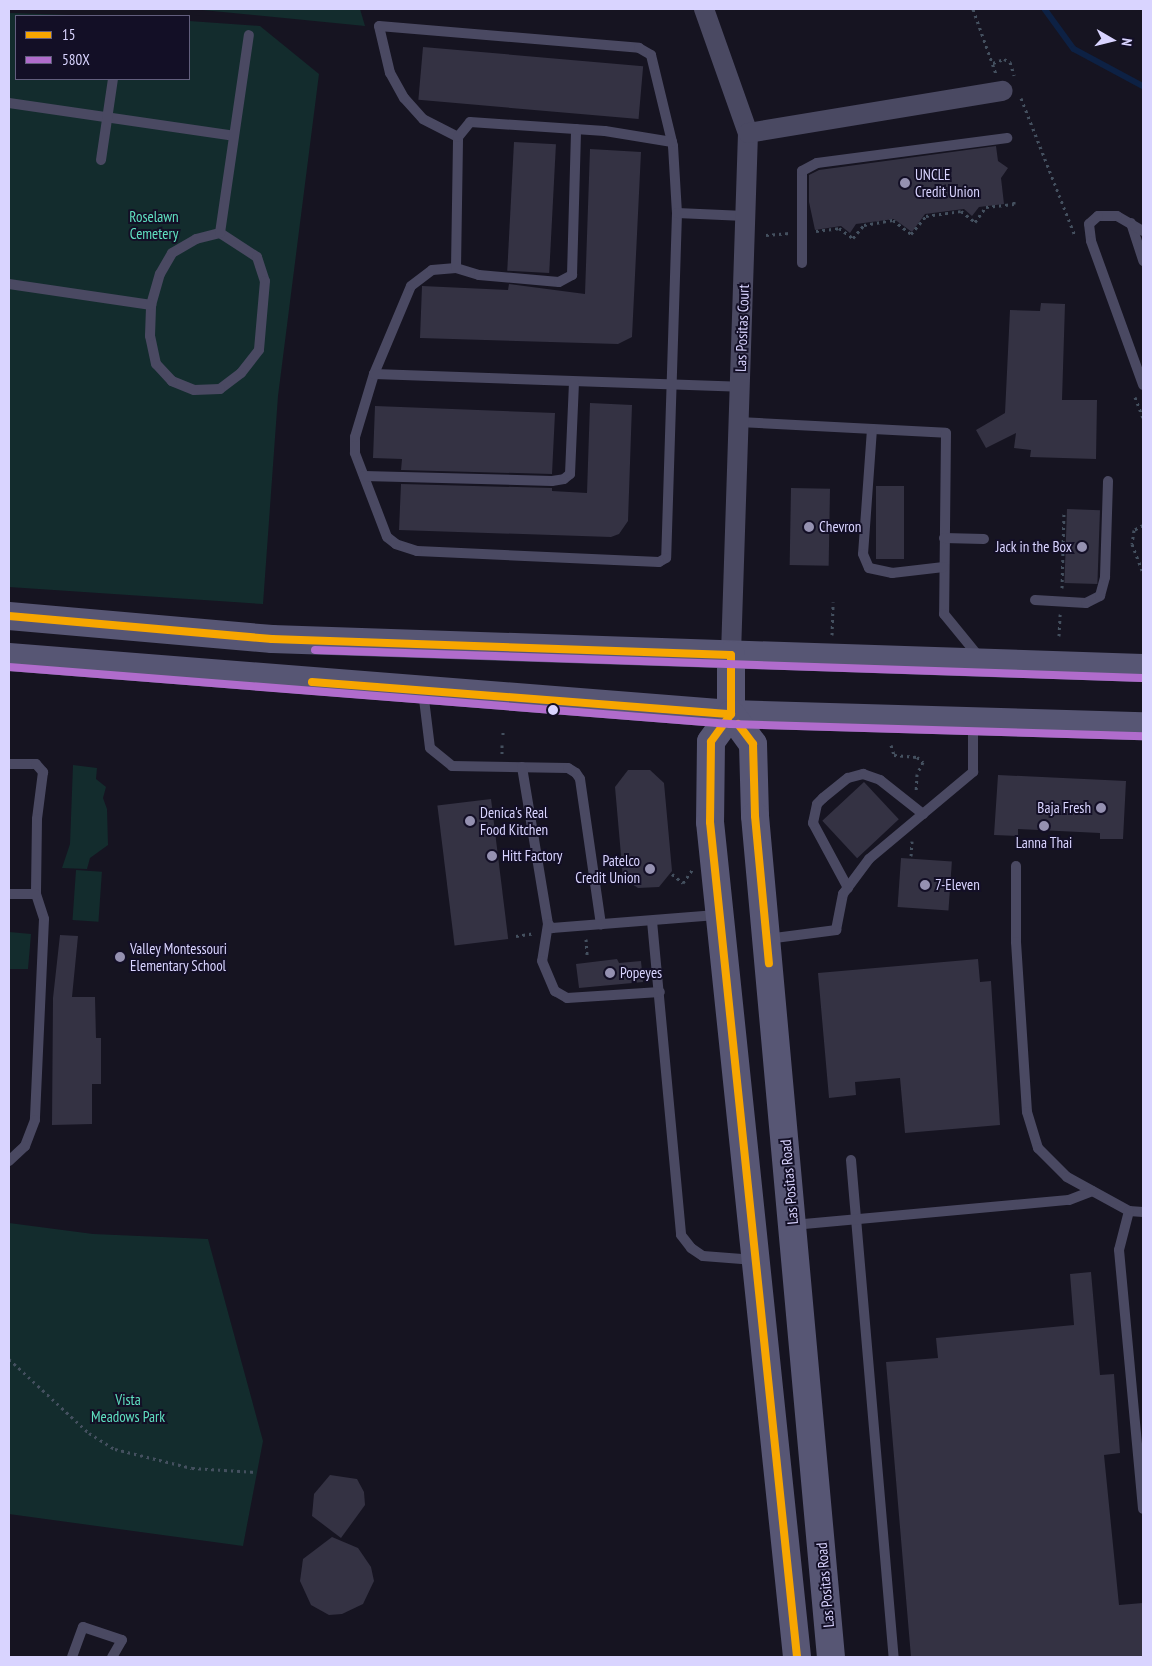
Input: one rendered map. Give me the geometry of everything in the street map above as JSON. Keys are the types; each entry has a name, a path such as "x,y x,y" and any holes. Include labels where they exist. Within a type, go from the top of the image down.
{"main road":[{"path":"9,616 272,638 1143,668"},
{"path":"731,655 731,714 711,742 710,822 798,1657"},
{"path":"9,657 731,714 1143,726"},
{"name":"Las Positas Road","path":"731,714 753,744 755,816 831,1657"}],"street":[{"name":"Las Positas Court","path":"704,9 748,133 731,655"},
{"path":"748,133 1007,89"}],"lane":[{"path":"458,137 423,119 404,98 390,73 379,26 639,48 651,55 672,142 677,213 666,558 659,562 418,551 396,544 387,537 355,453 355,437 374,374 411,286 432,270 456,268 479,275 559,282 572,275 576,129"},
{"path":"220,234 249,36"},
{"path":"101,160 113,80"},
{"path":"9,103 234,136"},
{"path":"456,268 458,137 470,122 576,129 672,142"},
{"path":"802,263 802,171 817,163 1007,138"},
{"path":"677,213 745,216"},
{"path":"1143,231 1117,216 1098,216 1089,224 1091,241 1143,385"},
{"path":"1131,223 1143,261"},
{"path":"220,234 257,258 265,281 259,350 241,373 220,389 194,390 172,381 156,364 150,336 151,305 160,274 172,253 196,239 220,234"},
{"path":"9,284 151,305"},
{"path":"374,374 740,387"},
{"path":"364,476 552,481 564,479 570,474 574,382"},
{"path":"738,422 946,433 944,614 983,662"},
{"path":"872,430 863,554 869,568 892,573 944,567"},
{"path":"1035,600 1061,603 1095,601 1103,588 1108,481"},
{"path":"944,538 984,538"},
{"path":"423,690 430,748 452,766 568,768 580,779 602,924"},
{"path":"766,939 836,930 848,888 868,859 973,772 974,721"},
{"path":"9,764 36,764 43,772 37,819 36,894 44,919 35,1120 25,1146 9,1162"},
{"path":"522,767 548,924 542,961 555,990 567,998 660,992"},
{"path":"848,888 813,823 817,804 823,798 848,778 864,774 880,780 923,814"},
{"path":"1016,866 1016,942 1026,1112 1038,1148 1068,1177 1128,1211 1143,1212"},
{"path":"9,894 36,894"},
{"path":"548,924 552,928 720,915"},
{"path":"652,921 681,1235 691,1248 703,1256 756,1260"},
{"path":"851,1160 894,1657"},
{"path":"792,1225 1069,1200 1092,1191"},
{"path":"1128,1211 1119,1250 1143,1509"},
{"path":"72,1657 83,1627 122,1640 112,1657"}],"path":[{"path":"973,9 996,73 1007,89 1078,244"},
{"path":"993,63 1004,59 1010,62 1007,89"},
{"path":"807,232 838,228 853,238 864,225 893,220 911,234 926,216 961,211 975,222 986,208 1014,204 1014,201"},
{"path":"766,235 797,232"},
{"path":"1133,391 1143,418"},
{"path":"1060,636 1064,514"},
{"path":"1143,525 1134,530 1132,544 1143,572"},
{"path":"832,636 833,602"},
{"path":"503,729 503,735"},
{"path":"672,874 682,883 695,866"},
{"path":"9,1359 89,1433 115,1448 192,1468 256,1472"}],"green space":[{"path":"192,9 360,9 365,26"},
{"name":"Roselawn Cemetery","path":"9,13 71,15 15,15 15,80 190,80 190,21 260,26 319,74 278,396 263,604 9,587"},
{"path":"73,765 97,768 96,779 106,787 103,798 107,809 108,845 90,858 87,869 62,868 70,844"},
{"path":"76,870 102,872 98,922 73,920"},
{"path":"9,932 31,934 28,969 9,969"},
{"name":"Vista Meadows Park","path":"9,1223 93,1234 208,1239 263,1441 243,1546 9,1514"}],"building":[{"path":"423,47 643,66 639,119 418,100"},
{"path":"514,142 556,144 549,273 507,271"},
{"name":"UNCLE Credit Union","path":"996,146 998,161 1008,168 1001,178 1004,204 979,207 972,216 964,209 925,214 912,232 894,219 856,224 850,233 841,226 815,230 809,202 809,175 819,170"},
{"path":"590,149 641,152 632,337 618,344 420,338 422,286 508,290 509,284 585,294"},
{"path":"1041,303 1065,304 1062,400 1097,400 1096,459 1030,457 1031,450 1014,448 1016,433 986,448 976,430 1005,413 1010,310 1040,311"},
{"path":"590,403 632,405 628,521 619,534 611,537 399,530 401,484 552,488 552,491 587,493"},
{"path":"375,406 555,413 552,474 401,470 402,459 373,458"},
{"name":"Chevron","path":"876,486 904,486 904,559 876,559"},
{"name":"Chevron","path":"791,488 830,489 829,566 790,565"},
{"name":"Jack in the Box","path":"1067,509 1100,510 1097,584 1064,583"},
{"path":"628,770 650,770 664,783 672,871 659,887 638,888 623,878 615,787"},
{"path":"998,775 1126,781 1123,839 1100,839 1100,833 1018,829 1018,836 994,835"},
{"path":"864,782 899,819 857,858 822,821"},
{"path":"491,799 508,939 455,946 437,806"},
{"name":"7-Eleven","path":"901,858 952,862 948,910 898,907"},
{"path":"60,935 78,936 72,997 95,997 96,1038 101,1038 101,1084 92,1084 92,1124 52,1125 53,998"},
{"name":"Popeyes","path":"617,959 619,963 641,961 643,982 579,988 576,964"},
{"path":"978,959 980,982 991,981 1000,1125 905,1133 900,1078 855,1082 856,1095 829,1098 818,973"},
{"path":"1091,1272 1100,1375 1114,1374 1120,1453 1104,1455 1119,1605 1143,1603 1143,1657 911,1657 886,1362 938,1358 936,1338 1074,1325 1070,1274"},
{"path":"330,1475 357,1479 364,1492 365,1505 341,1538 312,1516 314,1494"},
{"path":"332,1537 358,1548 371,1567 374,1581 363,1604 342,1614 329,1615 311,1605 300,1581 303,1559"}],"waterway":[{"path":"1045,9 1074,49 1143,86"}],"transit line":[{"name":"15","path":"9,616 272,639 731,655 731,714 711,742 710,822 797,1657"},
{"name":"580X","path":"315,650 1143,678"},
{"name":"580X","path":"9,667 730,724 1143,736"},
{"name":"15","path":"312,682 731,714"},
{"name":"15","path":"738,724 753,744 755,816 769,963"}],"place":[{"name":"UNCLE Credit Union","path":"905,183"},
{"name":"Chevron","path":"809,527"},
{"name":"Jack in the Box","path":"1082,547"},
{"name":"Baja Fresh","path":"1101,808"},
{"name":"Denica's Real Food Kitchen","path":"470,821"},
{"name":"Lanna Thai","path":"1044,826"},
{"name":"Hitt Factory","path":"492,856"},
{"name":"Patelco Credit Union","path":"650,869"},
{"name":"7-Eleven","path":"925,885"},
{"name":"Valley Montessouri Elementary School","path":"120,957"},
{"name":"Popeyes","path":"610,973"}]}
